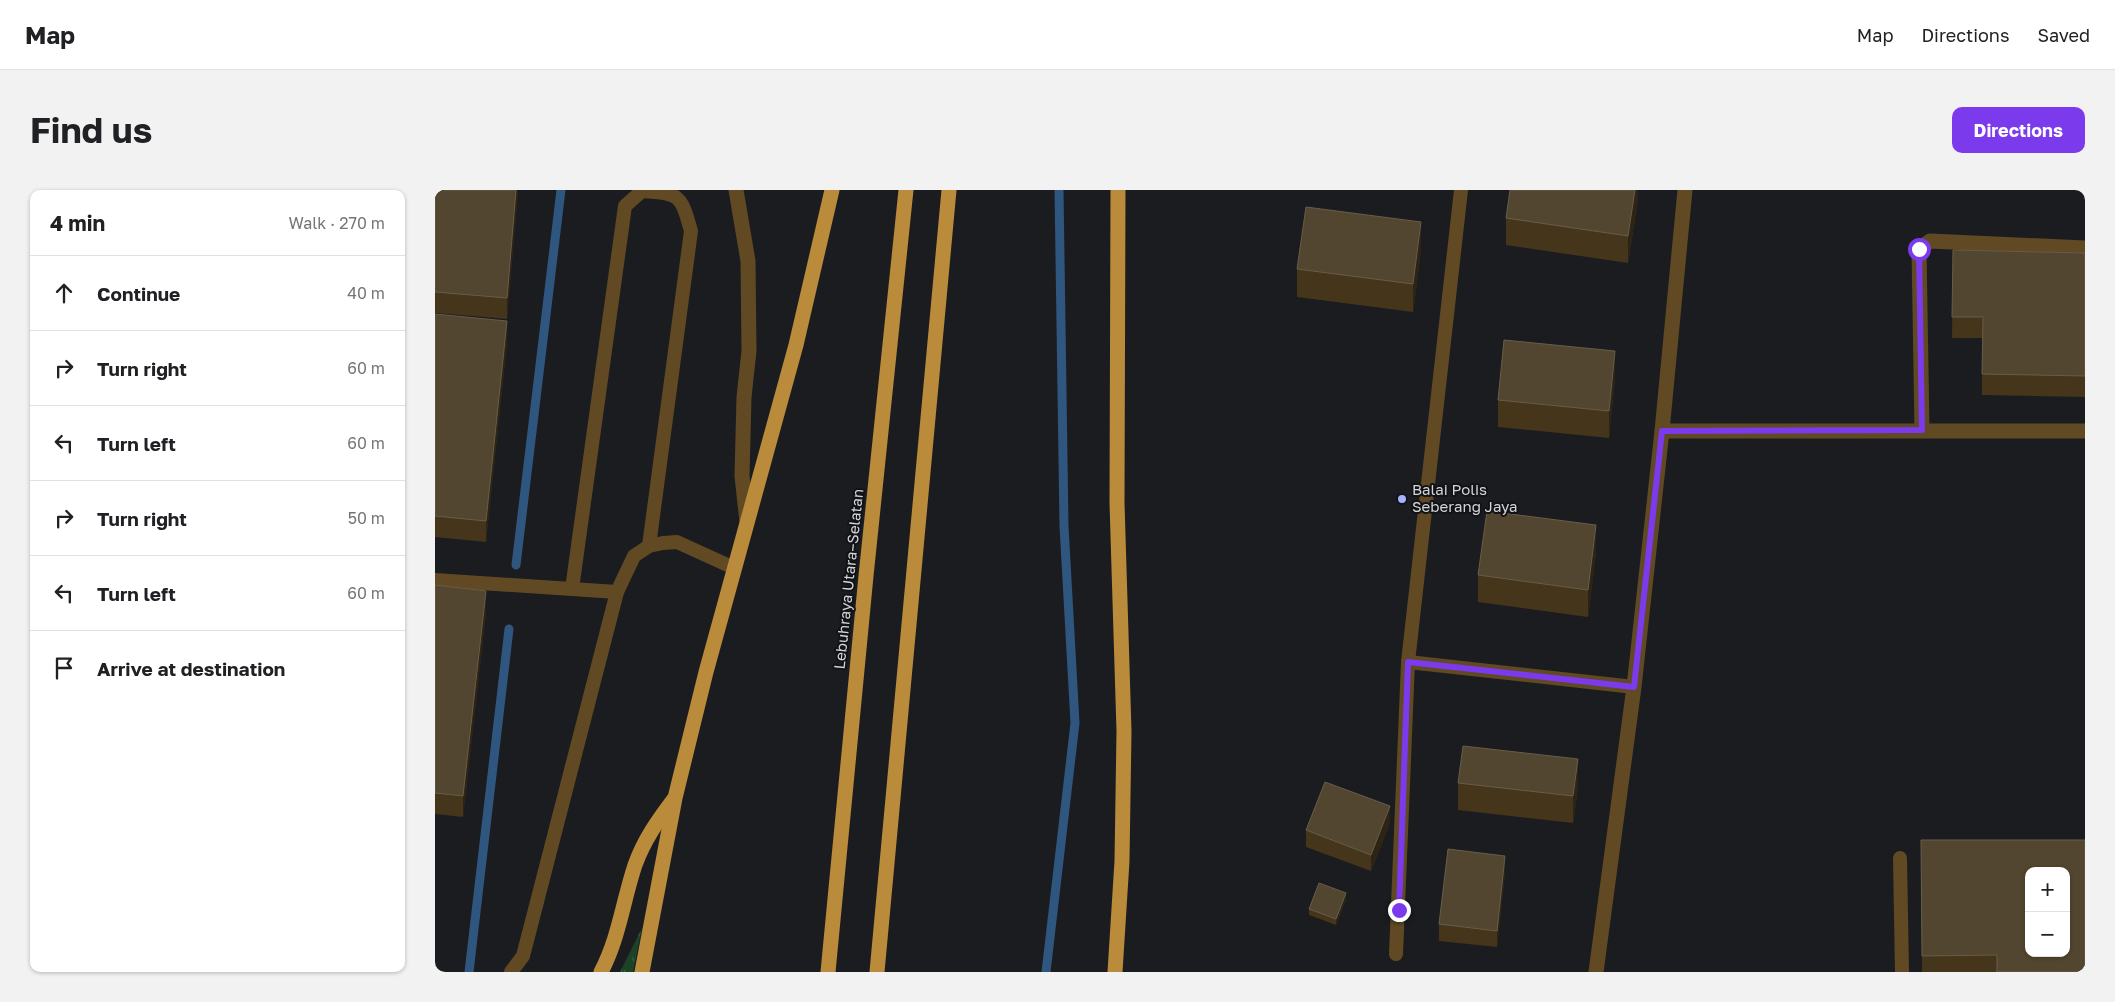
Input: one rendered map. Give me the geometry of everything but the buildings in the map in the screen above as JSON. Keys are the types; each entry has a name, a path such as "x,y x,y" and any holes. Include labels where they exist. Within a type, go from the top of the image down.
{"highway":[{"path":"642,972 675,798 734,568 796,345 832,190"},
{"name":"Lebuhraya Utara–Selatan","path":"828,972 906,190"},
{"path":"877,972 949,190"},
{"path":"1115,972 1122,861 1124,731 1117,503 1118,190"},
{"path":"601,972 619,929 635,866 646,838 675,798"}],"street":[{"path":"736,190 748,261 749,351 744,397 742,476 747,526"},
{"path":"1596,972 1634,687 1662,431 1685,190"},
{"path":"1922,430 1919,249 1930,241 2085,248"},
{"path":"1662,431 2085,431"}],"lane":[{"path":"1396,954 1408,662 1461,190"},
{"path":"572,588 625,206 642,191 669,192 683,204 691,231 649,546"},
{"path":"511,972 523,956 617,592 634,556 649,546 677,542 734,568"},
{"path":"435,580 617,592"},
{"path":"1408,662 1634,687"},
{"path":"1900,858 1902,972"}],"green space":[{"path":"642,928 633,972 620,972"}],"waterway":[{"path":"516,565 561,190"},
{"path":"1046,972 1075,723 1064,526 1059,190"},
{"path":"469,972 509,629"}],"place":[{"name":"Balai Polis Seberang Jaya","path":"1402,499"}],"route":[{"path":"1399,910 1408,662 1634,687 1662,431 1922,430 1919,249"}]}
